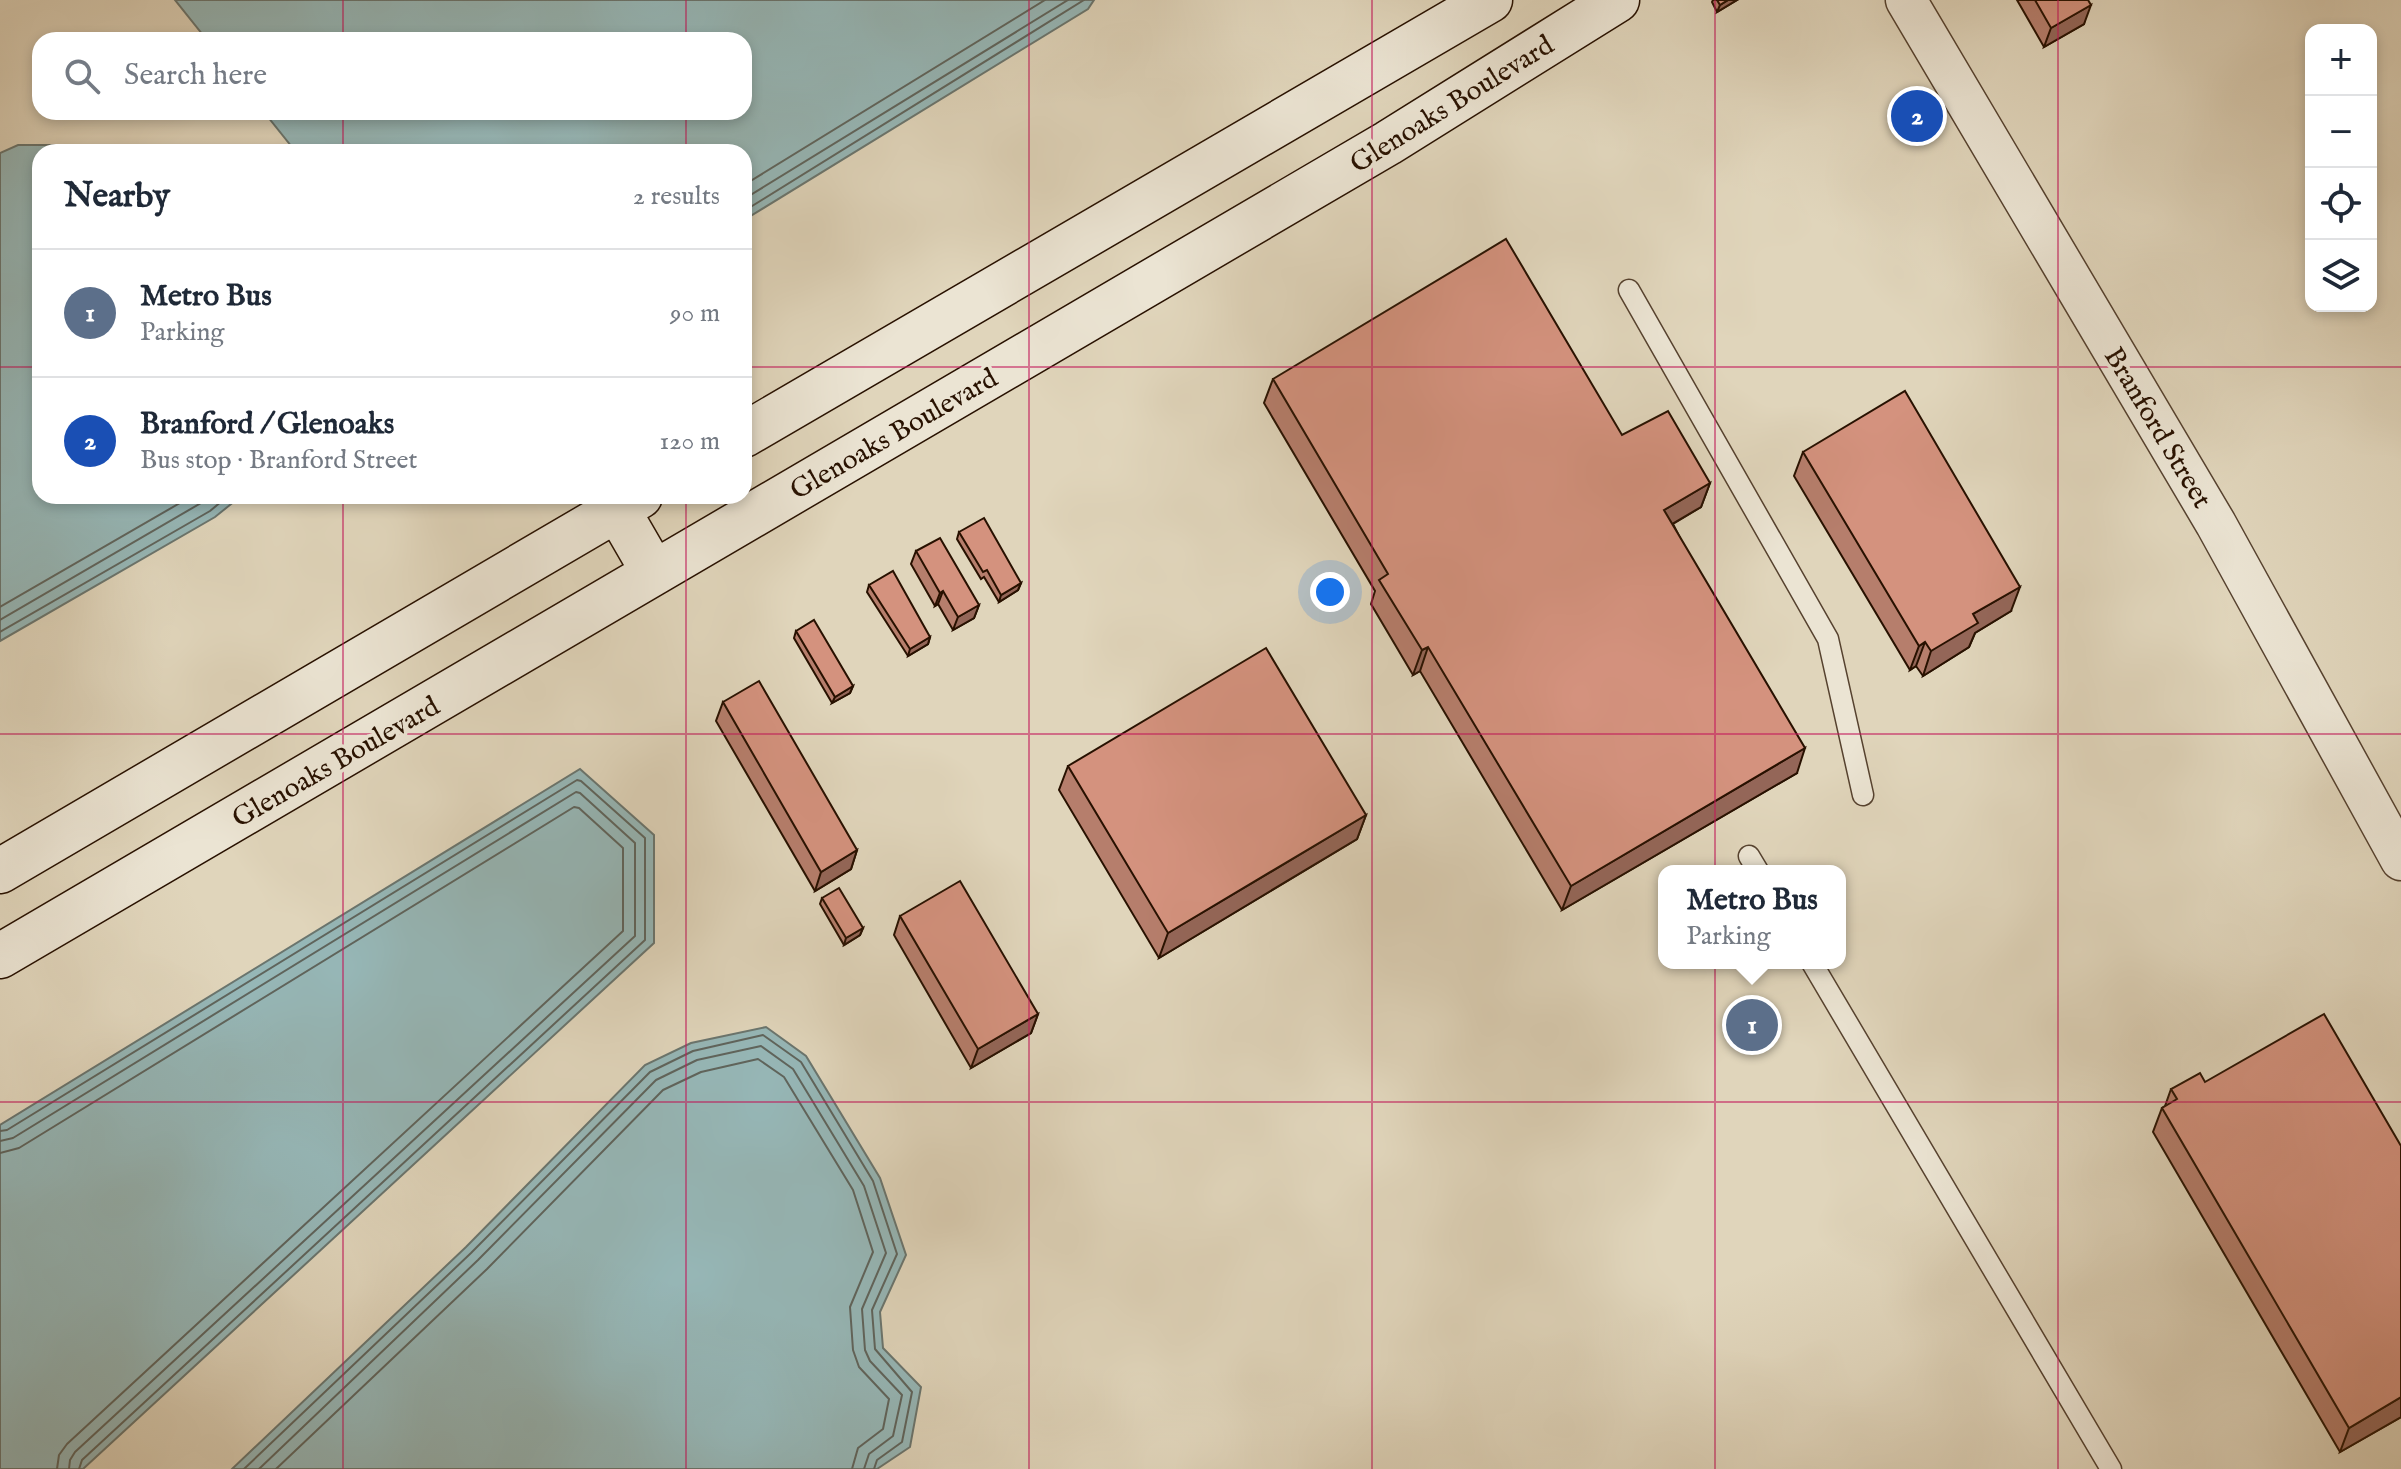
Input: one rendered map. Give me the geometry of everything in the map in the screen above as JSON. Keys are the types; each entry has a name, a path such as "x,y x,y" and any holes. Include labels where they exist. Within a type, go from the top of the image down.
{"main road":[{"path":"752,430 1490,0"},
{"name":"Glenoaks Boulevard","path":"0,956 1388,143 1617,0"},
{"path":"0,871 625,504"},
{"path":"629,504 654,573"}],"street":[{"name":"Branford Street","path":"1906,0 2216,524 2401,860"}],"lane":[{"path":"1629,290 1828,639 1863,795"},
{"path":"1816,969 2111,1469"}],"water":[{"path":"175,0 1094,0 1088,9 752,215 752,144 290,144 270,120 752,120 752,32 201,32"},
{"path":"18,145 32,145 32,504 231,504 215,517 0,641 0,153"},
{"path":"580,769 654,835 654,943 83,1469 0,1469 0,1125"},
{"path":"766,1027 806,1056 880,1178 906,1255 880,1312 883,1348 921,1387 910,1447 877,1469 232,1469 466,1247 645,1065 691,1043"}],"building":[{"path":"2035,0 2088,0 2091,5 2051,28"},
{"path":"1506,239 1622,435 1668,411 1710,483 1664,510 1805,748 1571,886 1428,647 1422,650 1379,580 1388,574 1273,379"},
{"path":"1905,391 2020,587 1973,614 1978,623 1931,651 1925,642 1919,646 1803,452"},
{"path":"984,518 1021,583 1001,595 959,532"},
{"path":"940,538 979,605 958,617 916,551"},
{"path":"893,571 930,637 910,649 869,585"},
{"path":"814,620 853,686 835,697 796,631"},
{"path":"1266,648 1366,815 1168,933 1068,766"},
{"path":"759,681 857,850 821,872 723,702"},
{"path":"960,881 1038,1014 978,1049 900,916"},
{"path":"839,888 863,928 846,938 822,898"},
{"path":"2324,1014 2401,1146 2401,1397 2349,1428 2162,1108 2177,1099 2171,1089 2200,1073 2205,1082"}],"place":[{"name":"Branford / Glenoaks","path":"1917,116"},
{"name":"Metro Bus","path":"1752,1025"}]}
